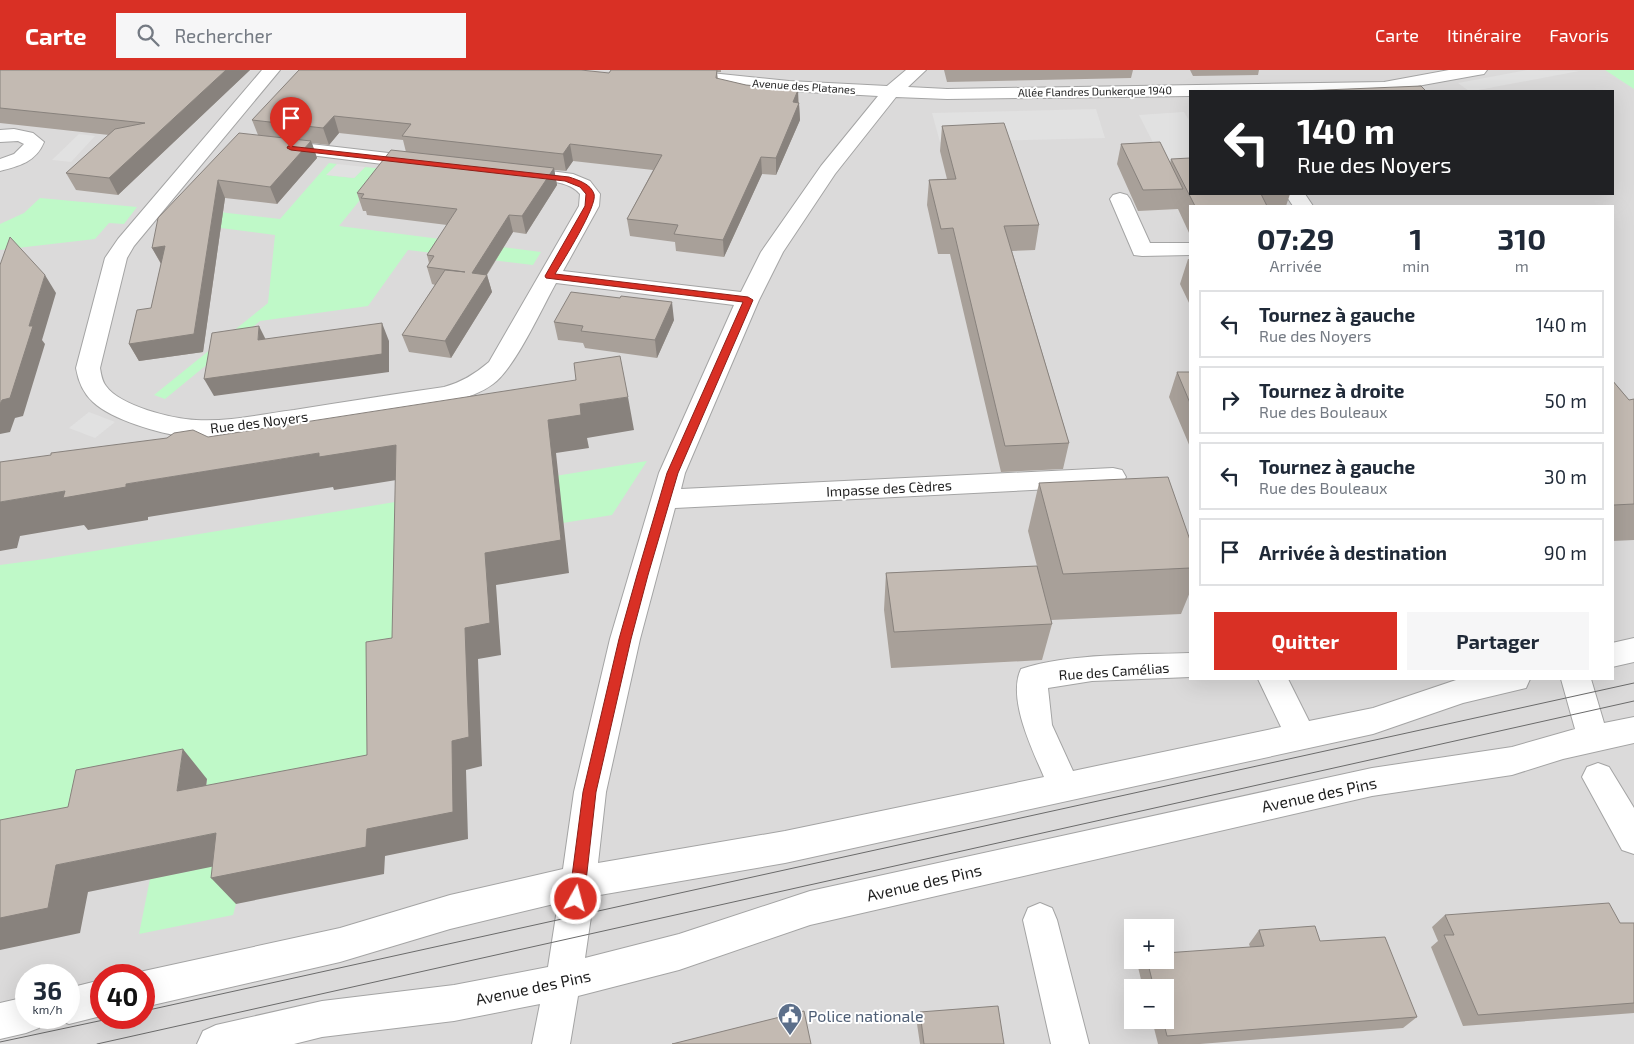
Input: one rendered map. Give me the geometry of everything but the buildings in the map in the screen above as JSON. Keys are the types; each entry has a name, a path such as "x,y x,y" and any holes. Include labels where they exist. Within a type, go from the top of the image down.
{"street":[{"name":"Rue des Noyers","path":"271,70 222,140 125,244 111,271 88,368 89,378 95,389 102,397 114,404 170,426 211,429 446,395 484,380 498,366 550,276 589,206 590,194 583,185 566,178 498,171"},
{"name":"Avenue des Platanes","path":"629,70 788,78 890,92"},
{"path":"551,1044 579,882 590,792 625,639 672,473 748,300 772,252 828,170 890,92 917,70"},
{"name":"Allée Flandres Dunkerque 1940","path":"1229,90 1384,87 1478,70"},
{"name":"Allée Flandres Dunkerque 1940","path":"890,92 947,94 1189,90"},
{"path":"1066,92 1071,110"},
{"path":"0,136 12,134 27,136 34,142 31,150 20,159 0,166"},
{"path":"262,145 439,164"},
{"path":"1120,199 1142,250 1189,249"},
{"path":"550,276 748,300"},
{"name":"Impasse des Cèdres","path":"665,499 1113,477"},
{"path":"1614,655 1634,650"},
{"name":"Rue des Camélias","path":"1064,787 1037,725 1032,678 1092,669 1189,666"},
{"path":"1273,680 1300,736"},
{"path":"155,987 340,945 450,912 579,882 785,847 1373,721 1463,690 1510,680"},
{"path":"1576,680 1593,738"},
{"name":"Avenue des Pins","path":"216,1044 322,1020 454,1003 563,982 679,952 810,908 1372,782 1512,761 1563,745 1634,730"},
{"path":"1598,777 1634,839"},
{"path":"1040,920 1070,1044"},
{"path":"0,1021 15,1018"}],"shaded area":[{"path":"0,70 1634,70 1634,1044 0,1044"},
{"path":"1527,70 1579,71 1478,90 1468,90 1458,83"},
{"path":"1096,109 1105,138 940,142 932,113"},
{"path":"1184,112 1189,120 1189,170 1168,172 1139,115"},
{"path":"79,134 95,136 71,162 52,160"},
{"path":"337,164 365,167 354,178 326,175"},
{"path":"89,412 115,422 95,438 69,428"}],"green space":[{"path":"1605,70 1634,70 1634,89"},
{"path":"329,163 337,164 327,175 354,178 365,167 385,169 339,226 541,252 533,265 408,250 368,306 260,321 165,399 154,395 268,303 275,235 166,221 176,207 280,219"},
{"path":"40,198 137,207 124,224 109,223 95,239 0,250 0,224 24,213"},
{"path":"647,461 612,515 563,523 408,529 384,785 236,904 233,915 139,934 150,879 195,870 207,779 0,854 0,565"}],"tram line":[{"path":"155,1009 1634,683"},
{"path":"97,1044 1634,701"},
{"path":"0,1042 90,1023"}],"place":[{"name":"Police nationale","path":"790,1036"}],"route":[{"path":"291,148 566,178 583,185 590,194 589,206 550,276 748,300 672,473 625,639 590,792 576,899"}]}
